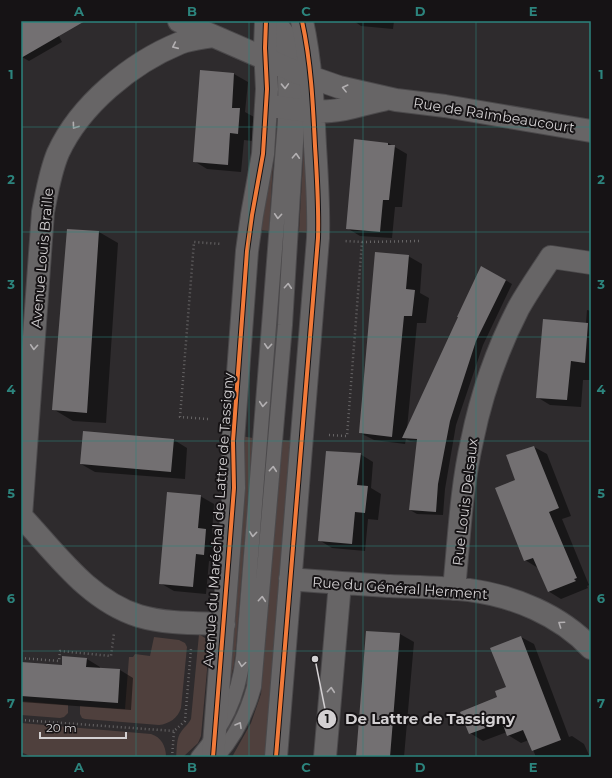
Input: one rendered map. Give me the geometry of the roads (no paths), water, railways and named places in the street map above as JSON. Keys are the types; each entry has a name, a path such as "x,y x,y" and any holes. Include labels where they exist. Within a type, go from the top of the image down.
{"street":[{"name":"Rue de Raimbeaucourt","path":"178,21 289,69 339,86 396,100 467,109 591,131"},
{"name":"Avenue du Maréchal de Lattre de Tassigny","path":"266,21 289,69 290,108 319,205 317,253 276,757"},
{"name":"Avenue du Maréchal de Lattre de Tassigny","path":"290,108 267,78 289,69 308,51 302,21"},
{"name":"Avenue Louis Braille","path":"213,36 182,43 153,56 129,73 101,95 90,106 67,137 58,154 51,172 44,212 21,516 82,582 123,609 139,616 158,620 224,624"},
{"name":"Rue de Raimbeaucourt","path":"290,108 332,111 374,101 396,100"},
{"name":"Avenue du Maréchal de Lattre de Tassigny","path":"215,750 234,488 233,441 247,251 261,167 290,108"},
{"name":"Rue Louis Delsaux","path":"454,589 463,499 472,440 489,378 501,347 518,309 551,257 591,263"},
{"name":"Rue du Général Herment","path":"290,580 468,590 500,596 553,618 591,648"},
{"path":"326,757 340,583"}],"lane":[{"path":"273,21 289,69"},
{"path":"279,21 285,28 292,42 295,55 289,69"},
{"path":"215,750 222,725 239,684 243,658 268,343 290,108"},
{"path":"198,757 215,750 231,740 244,718 252,696 255,677 287,295 290,108"}],"place":[{"name":"De Lattre de Tassigny","path":"315,659"}]}
